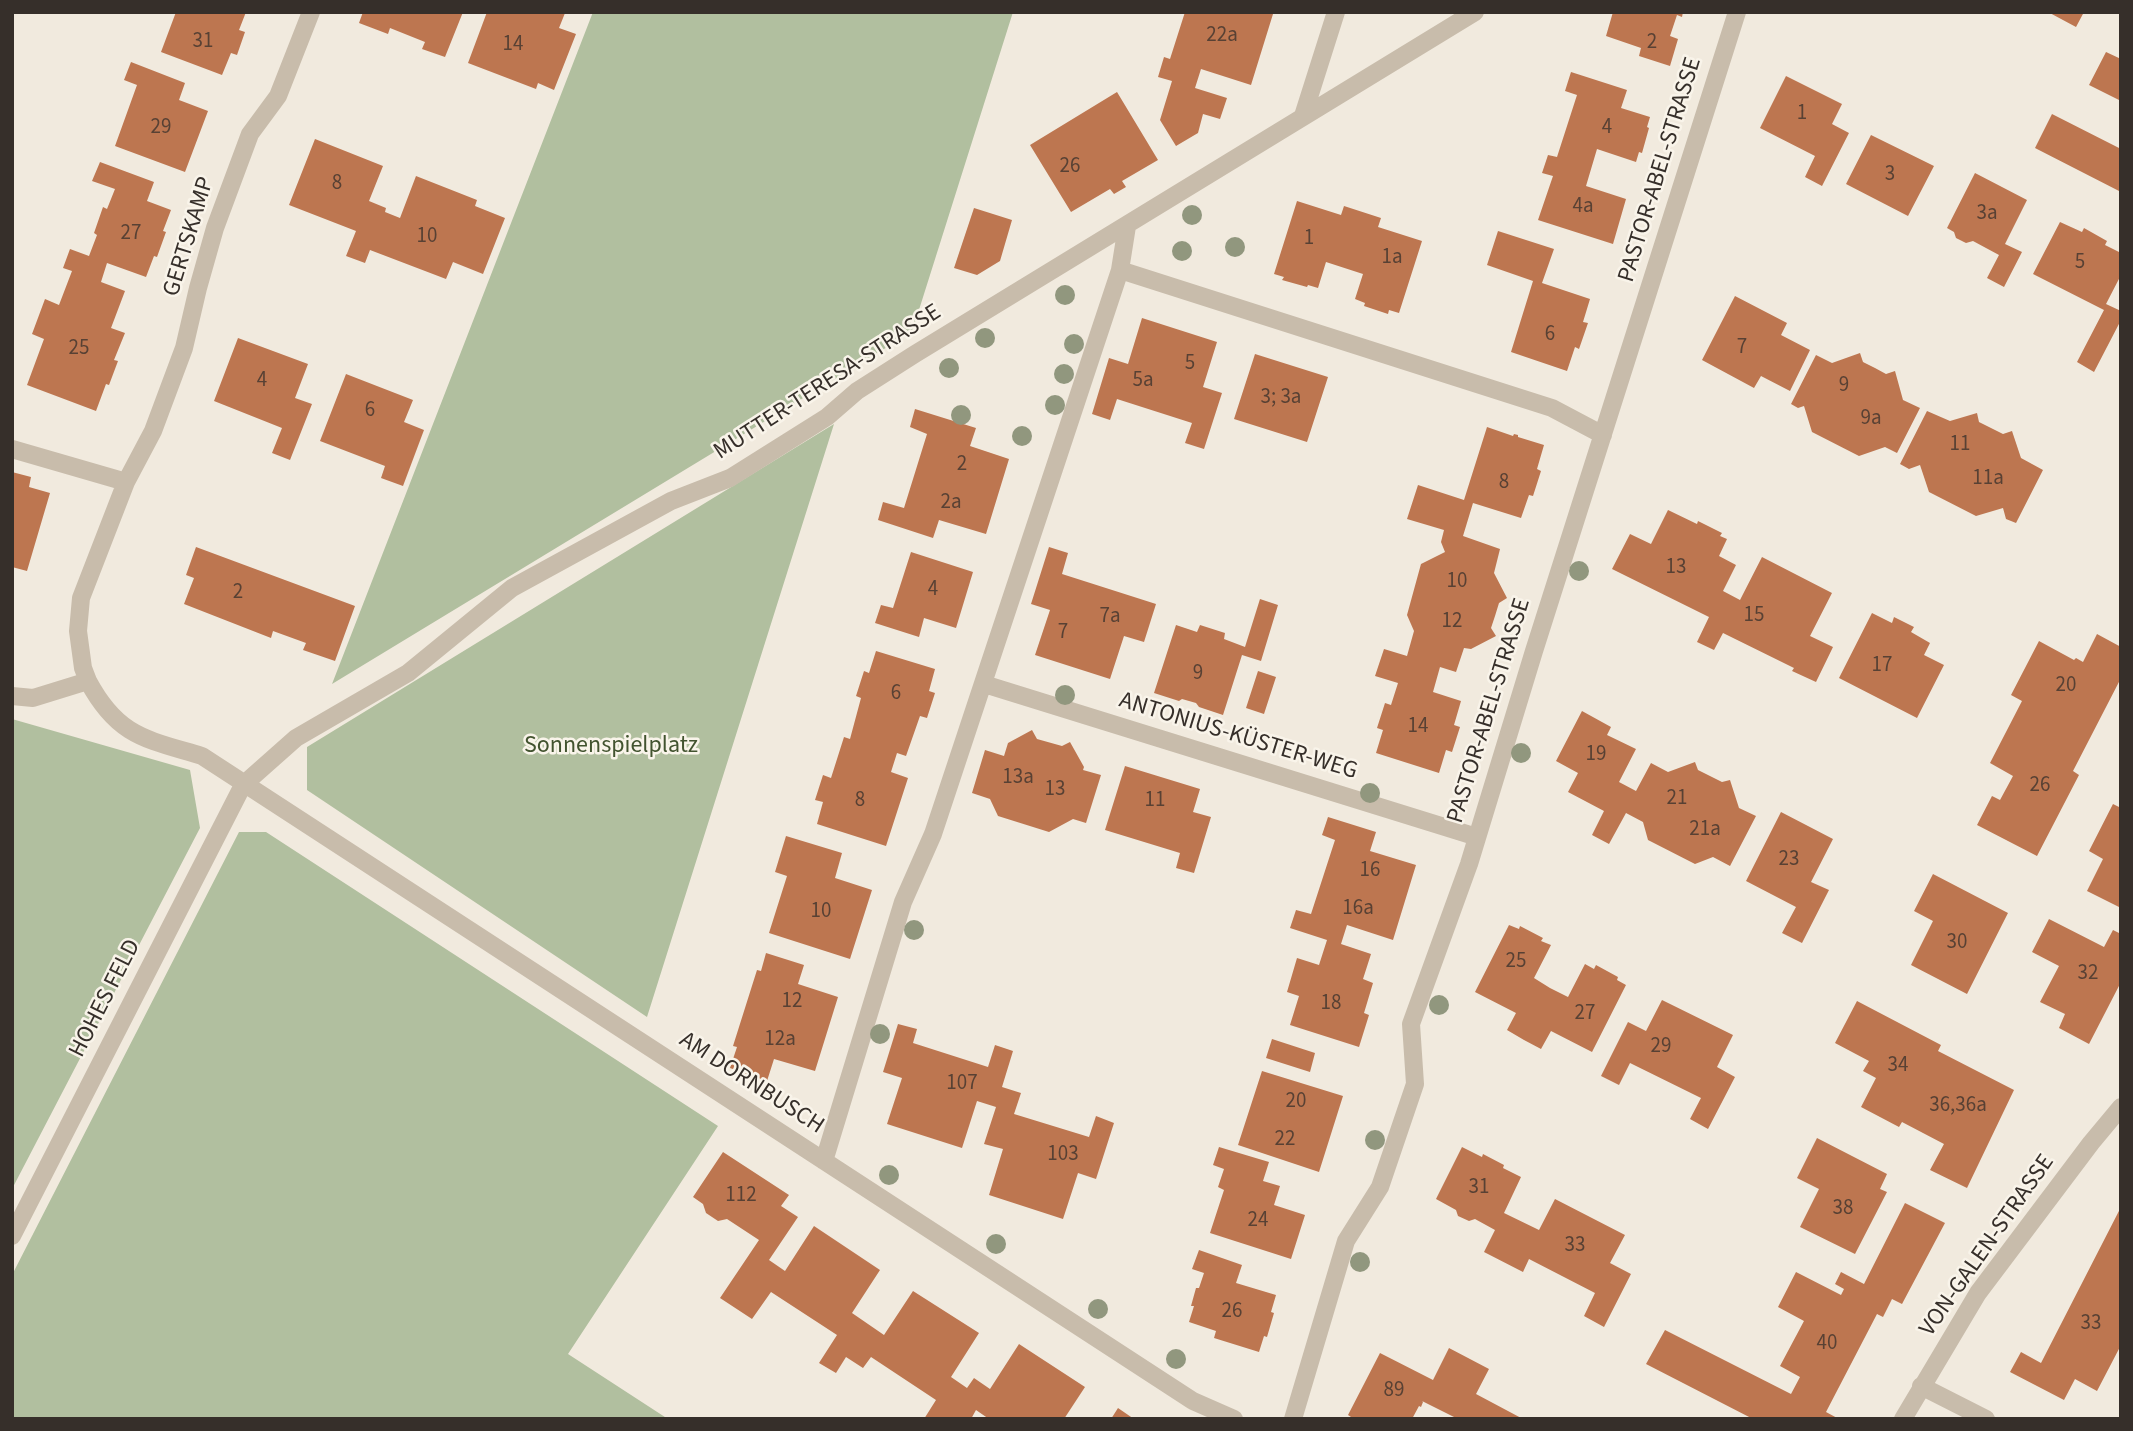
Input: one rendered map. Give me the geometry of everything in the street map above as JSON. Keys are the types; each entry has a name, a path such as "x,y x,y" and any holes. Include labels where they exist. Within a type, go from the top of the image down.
{"street":[{"name":"GERTSKAMP","path":"88,681 83,668 78,631 80,606 126,482 153,431 184,348 215,228 250,134 278,96 312,12"},
{"path":"1303,116 1336,12"},
{"name":"MUTTER-TERESA-STRASSE","path":"243,785 296,738 408,673 512,588 671,501 730,478 827,417 857,391 892,369 1475,12"},
{"name":"PASTOR-ABEL-STRASSE","path":"1293,1419 1346,1241 1380,1187 1415,1084 1411,1024 1469,864 1737,12"},
{"path":"824,1161 903,902 933,834 1120,270 1127,226"},
{"path":"1120,270 1552,408 1603,435"},
{"path":"12,449 126,482"},
{"path":"12,696 33,698 88,681"},
{"name":"AM DORNBUSCH","path":"88,681 99,702 138,736 202,756 1193,1401 1234,1419"},
{"name":"ANTONIUS-KÜSTER-WEG","path":"984,684 1477,838"},
{"name":"HOHES FELD","path":"12,1236 243,785"},
{"name":"VON-GALEN-STRASSE","path":"1903,1419 1978,1293 2121,1107"},
{"path":"1921,1386 1986,1419"}],"green space":[{"path":"593,12 1013,12 912,332 332,684"},
{"name":"Sonnenspielplatz","path":"834,424 647,1017 307,790 307,747"},
{"path":"12,719 190,770 200,828 12,1189"},
{"path":"239,832 266,832 718,1126 568,1354 668,1419 12,1419 12,1275"}],"building":[{"path":"176,12 246,12 239,30 245,32 237,55 231,53 222,75 161,52"},
{"path":"363,12 463,12 445,57 422,49 425,42 390,28 388,34 359,23"},
{"path":"487,12 565,13 559,28 576,34 554,90 538,83 536,89 468,63"},
{"path":"1185,12 1273,14 1251,85 1201,69 1195,88 1227,98 1220,119 1203,114 1198,133 1176,146 1160,120 1172,81 1158,77 1164,57 1170,59"},
{"path":"1613,12 1683,12 1682,17 1677,15 1670,36 1678,39 1670,66 1639,56 1641,48 1606,36"},
{"path":"2048,12 2084,12 2076,27"},
{"path":"2106,52 2121,59 2121,101 2089,85"},
{"path":"131,62 185,83 179,100 208,111 185,172 115,146 137,85 124,80"},
{"path":"1571,72 1627,90 1621,108 1650,117 1642,153 1639,152 1636,162 1597,149 1586,186 1626,199 1613,244 1538,220 1553,176 1542,173 1548,155 1557,157 1577,95 1565,91"},
{"path":"1786,76 1842,104 1832,124 1849,133 1822,186 1805,177 1815,156 1760,128"},
{"path":"1117,92 1158,160 1122,181 1126,187 1114,194 1110,189 1071,212 1030,145"},
{"path":"2052,114 2121,149 2121,192 2035,148"},
{"path":"1871,135 1934,166 1908,216 1846,184"},
{"path":"315,139 383,166 369,201 386,208 385,212 400,218 416,176 477,200 475,206 505,218 483,274 453,262 446,279 370,250 365,263 346,256 356,231 289,205"},
{"path":"100,162 154,182 147,201 171,210 157,257 154,256 146,277 107,263 101,282 125,291 111,328 125,333 114,360 118,361 96,411 27,385 44,339 32,334 45,299 59,305 72,271 63,268 70,249 89,256 103,207 107,209 115,189 92,181"},
{"path":"1975,173 2027,200 2005,244 2022,252 2004,287 1987,278 1999,255 1973,241 1966,243 1956,238 1954,232 1947,228"},
{"path":"1297,201 1341,215 1344,206 1381,218 1378,227 1422,241 1399,313 1389,310 1388,314 1364,306 1365,303 1355,299 1363,274 1326,262 1318,288 1282,280 1284,277 1274,274"},
{"path":"974,208 1012,220 1000,261 977,275 954,268"},
{"path":"2060,222 2082,232 2084,228 2107,241 2105,245 2121,253 2121,275 2106,304 2121,311 2121,320 2094,372 2077,362 2104,310 2033,274"},
{"path":"1498,231 1554,249 1542,283 1590,299 1583,322 1588,323 1579,349 1575,347 1567,371 1511,352 1533,281 1487,265"},
{"path":"1735,296 1787,323 1781,335 1810,350 1790,391 1761,376 1754,388 1702,360"},
{"path":"1142,318 1217,342 1203,387 1222,393 1204,449 1185,443 1192,423 1117,399 1110,420 1092,414 1109,358 1128,364"},
{"path":"238,338 308,364 295,398 312,404 290,460 272,453 282,428 214,401"},
{"path":"1860,353 1863,362 1886,374 1895,371 1903,400 1920,408 1897,453 1885,447 1859,456 1812,432 1804,406 1798,408 1791,404 1816,355 1832,363"},
{"path":"1255,354 1328,377 1307,442 1234,419"},
{"path":"346,374 413,400 404,422 424,430 403,486 381,478 385,466 320,441"},
{"path":"915,409 976,428 970,446 1009,459 986,534 939,520 933,538 878,520 883,502 904,508 927,434 910,427"},
{"path":"1927,411 1950,421 1977,413 1979,422 2003,434 2012,431 2021,458 2043,470 2016,523 2006,519 2003,508 1976,516 1929,492 1920,465 1909,469 1900,464"},
{"path":"1487,427 1544,445 1537,469 1541,471 1533,496 1529,495 1521,518 1473,503 1463,536 1500,549 1494,573 1507,598 1499,603 1491,628 1496,636 1471,649 1464,648 1456,672 1440,667 1433,692 1461,701 1454,725 1460,727 1452,752 1446,750 1439,773 1376,753 1383,730 1377,728 1385,703 1391,705 1398,683 1375,676 1384,649 1407,656 1414,631 1407,615 1421,564 1445,552 1441,542 1444,530 1407,519 1418,485 1464,500"},
{"path":"12,472 31,477 29,487 50,493 27,571 12,567"},
{"path":"1668,510 1697,524 1698,521 1722,533 1720,536 1727,539 1719,556 1736,565 1723,591 1740,600 1762,557 1832,593 1810,636 1833,647 1816,682 1792,671 1794,668 1723,633 1714,650 1697,642 1709,617 1612,569 1630,534 1651,544"},
{"path":"196,547 355,606 335,661 303,650 306,643 273,631 271,638 184,604 194,578 186,575"},
{"path":"1049,547 1068,553 1062,574 1156,604 1144,642 1124,636 1110,679 1035,655 1050,610 1031,604"},
{"path":"911,552 973,572 956,628 924,618 919,637 875,623 881,605 893,608"},
{"path":"1260,599 1278,605 1261,661 1242,655 1223,715 1199,707 1196,703 1154,693 1176,625 1197,632 1200,625 1225,633 1224,639 1245,647"},
{"path":"1872,613 1892,623 1894,617 1914,627 1911,632 1930,643 1924,655 1944,665 1917,718 1839,678"},
{"path":"2097,634 2121,647 2121,678 2073,771 2079,775 2037,856 1977,825 1992,796 2000,800 2013,776 1990,763 2022,701 2011,695 2039,641 2083,662"},
{"path":"876,651 935,669 929,691 935,693 927,718 920,716 906,756 897,753 891,772 908,778 886,846 817,824 823,802 815,800 823,775 831,778 844,737 850,739 861,698 856,696 864,671 869,673"},
{"path":"1258,671 1276,677 1264,714 1246,708"},
{"path":"1582,711 1611,727 1607,735 1636,749 1619,782 1636,791 1651,763 1668,772 1695,762 1698,770 1722,782 1730,780 1739,808 1756,816 1730,866 1713,857 1695,864 1648,840 1643,822 1626,813 1609,844 1592,835 1604,811 1568,792 1578,773 1556,761"},
{"path":"1032,730 1037,739 1062,746 1070,742 1084,767 1083,770 1101,775 1086,823 1073,819 1049,832 998,816 990,799 972,793 985,750 1004,756 1008,743"},
{"path":"1125,766 1200,789 1193,812 1211,817 1194,873 1176,868 1180,853 1105,830"},
{"path":"2113,804 2121,808 2121,908 2087,891 2103,859 2089,851"},
{"path":"1781,812 1833,839 1811,882 1829,890 1802,943 1782,933 1796,907 1746,881"},
{"path":"1328,817 1376,832 1370,851 1416,865 1393,940 1347,925 1341,944 1371,954 1363,979 1373,983 1364,1013 1369,1015 1359,1047 1290,1025 1299,996 1287,992 1297,958 1319,965 1327,940 1290,928 1296,910 1311,914 1335,840 1322,835"},
{"path":"786,836 842,853 835,878 872,890 850,959 769,933 787,876 775,872"},
{"path":"1933,874 2008,913 1967,994 1911,965 1933,921 1914,911"},
{"path":"2049,919 2104,947 2113,930 2121,934 2121,982 2089,1044 2059,1028 2065,1014 2040,1002 2059,966 2032,952"},
{"path":"1509,925 1519,929 1520,926 1551,945 1534,978 1550,988 1568,997 1585,964 1594,969 1596,965 1618,977 1617,980 1626,985 1592,1052 1551,1031 1541,1049 1507,1030 1516,1013 1475,992"},
{"path":"766,953 804,965 798,984 838,997 815,1071 774,1059 767,1081 730,1068 737,1047 733,1046 757,970 761,971"},
{"path":"1662,1000 1733,1035 1717,1067 1735,1077 1708,1129 1690,1119 1701,1098 1630,1063 1619,1085 1601,1076 1628,1022 1646,1031"},
{"path":"1857,1001 1941,1045 1938,1051 2014,1090 1967,1188 1930,1170 1944,1144 1902,1122 1899,1127 1861,1107 1876,1078 1863,1071 1869,1061 1835,1043"},
{"path":"898,1024 917,1029 913,1043 988,1067 995,1045 1013,1051 1002,1087 1021,1093 1014,1114 1089,1137 1096,1116 1114,1123 1096,1179 1078,1173 1063,1219 989,1195 1003,1149 984,1144 996,1107 977,1101 962,1148 887,1124 902,1078 883,1072"},
{"path":"1272,1039 1315,1053 1310,1072 1266,1058"},
{"path":"1262,1071 1343,1096 1319,1172 1238,1145"},
{"path":"1817,1138 1887,1174 1880,1189 1887,1192 1855,1254 1800,1227 1819,1189 1797,1178"},
{"path":"1219,1147 1269,1162 1263,1181 1280,1186 1274,1205 1305,1215 1291,1259 1210,1233 1224,1190 1218,1187 1224,1169 1213,1165"},
{"path":"1462,1147 1482,1157 1483,1154 1521,1177 1504,1213 1539,1230 1555,1199 1625,1235 1610,1263 1631,1274 1604,1327 1584,1316 1595,1293 1529,1259 1523,1272 1484,1252 1495,1230 1475,1219 1469,1221 1458,1216 1456,1210 1436,1199"},
{"path":"723,1152 789,1195 781,1206 798,1217 769,1260 785,1271 814,1226 880,1270 852,1313 884,1335 913,1291 979,1333 951,1377 967,1388 974,1378 990,1389 1019,1344 1085,1387 1064,1419 989,1419 976,1410 971,1419 924,1419 936,1400 871,1357 863,1368 846,1357 836,1373 819,1363 837,1335 771,1292 752,1319 720,1298 759,1240 727,1219 718,1221 706,1213 703,1204 693,1197"},
{"path":"1905,1203 1945,1223 1902,1304 1892,1299 1883,1317 1877,1314 1826,1412 1839,1419 1753,1419 1646,1364 1665,1330 1791,1394 1800,1377 1780,1366 1804,1321 1778,1307 1796,1272 1841,1295 1844,1289 1835,1284 1841,1272 1864,1284"},
{"path":"2121,1207 2121,1345 2097,1391 2075,1379 2064,1400 2010,1372 2021,1352 2041,1363"},
{"path":"1199,1250 1242,1265 1236,1283 1276,1295 1267,1337 1264,1336 1259,1352 1214,1338 1216,1331 1189,1322 1196,1288 1199,1288 1204,1273 1192,1269"},
{"path":"1449,1348 1489,1369 1476,1394 1523,1419 1458,1419 1422,1401 1412,1419 1354,1419 1348,1415 1380,1353 1433,1380"},
{"path":"1118,1408 1134,1419 1111,1419"}]}
